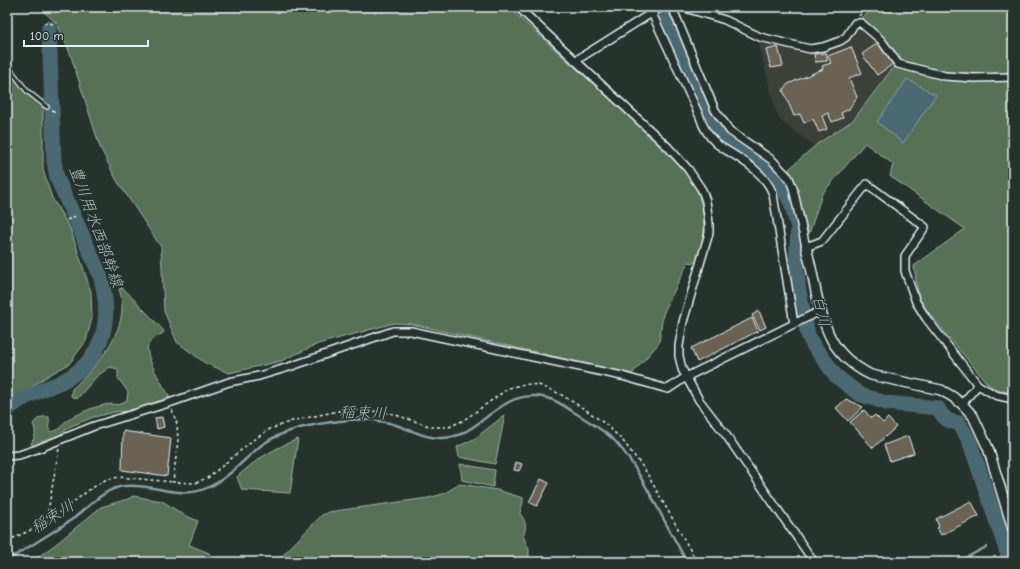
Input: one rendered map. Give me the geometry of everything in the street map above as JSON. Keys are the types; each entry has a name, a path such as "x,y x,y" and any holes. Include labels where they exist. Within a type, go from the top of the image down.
{"street":[{"path":"518,7 668,147 696,180 704,196 708,213 709,233 683,322 679,346 680,363 699,400 726,435 814,562"},
{"path":"574,60 651,10 661,7"},
{"path":"672,7 715,110 722,122 740,139 772,160 789,178 793,188 820,311 833,343 844,357 861,370 871,375 941,390 953,396 962,404 973,416 988,448 1013,527"},
{"path":"682,7 725,20 760,37 810,48 823,47 840,41 846,37 855,23 861,23 881,40 898,64 946,76 974,78 1013,77"},
{"path":"651,10 703,126 717,144 757,171 769,185 773,194 794,324"},
{"path":"806,247 822,241 867,184 925,227 905,256 904,271 916,302 926,318 978,385 995,395 1013,400"},
{"path":"7,456 19,455 94,426 172,402 229,382 259,376 289,367 393,331 411,331 622,376 668,389 686,377 820,311"},
{"path":"962,404 978,385"}],"lane":[{"path":"7,65 27,91 47,107"}],"path":[{"path":"855,23 868,7"},
{"path":"44,23 55,24"},
{"path":"67,220 78,215"},
{"path":"7,541 46,523 89,490 105,480 113,478 195,483 209,477 253,440 270,430 292,421 338,411 361,410 390,413 432,427 449,427 464,420 509,388 524,384 539,385 560,394 589,412 616,434 645,470 697,562"},
{"path":"172,402 172,412 177,424 178,440 173,482"},
{"path":"46,523 60,439"}],"shaded area":[{"path":"860,26 878,41 895,64 852,119 814,145 784,124 779,118 775,109 758,40 823,50 840,43"}],"green space":[{"path":"39,7 508,7 639,125 690,177 699,195 703,214 704,237 696,263 688,262 663,314 659,343 632,374 412,324 394,323 318,344 281,361 229,373 205,363 177,342 164,311 161,247 116,179 100,147 70,53 57,24"},
{"path":"876,7 1013,7 1013,392 997,391 986,382 919,301 914,266 965,229 890,176 893,164 865,143 822,194 809,234 794,180 789,169 817,144 853,120 901,57 876,30 861,18"},
{"path":"7,70 43,102 43,170 52,198 70,228 83,267 91,292 92,318 86,341 69,364 49,375 7,403"},
{"path":"123,288 164,331 150,341 148,350 155,372 170,397 128,412 119,411 94,417 71,426 54,439 36,447 31,444 35,434 33,424 36,420 43,417 49,417 50,432 58,430 65,422 91,409 113,404 119,405 127,400 128,392 118,378 118,369 110,367 97,376 77,399 71,396 72,389 102,357 117,331 121,317 122,303 119,289"},
{"path":"505,415 495,464 459,457 457,447 474,439"},
{"path":"298,439 290,493 242,490 237,477 265,455"},
{"path":"460,464 495,470 493,487 462,480"},
{"path":"460,484 497,490 523,498 520,514 524,519 525,530 523,536 529,549 530,562 274,562 283,555 321,516 328,512 428,498 443,494"},
{"path":"133,496 162,501 184,515 198,521 189,545 209,553 216,562 31,562 56,544 101,507 128,499"}],"water":[{"path":"907,79 936,95 903,143 877,122"}],"building":[{"path":"878,43 893,64 877,75 862,54"},
{"path":"778,47 783,66 771,68 766,50"},
{"path":"851,47 862,73 849,78 857,97 849,109 841,113 843,118 832,122 828,113 822,116 827,129 819,132 813,119 804,123 800,114 794,116 783,90 788,84 823,69 822,66 831,63 828,56"},
{"path":"827,53 827,61 815,62 814,54"},
{"path":"759,311 766,327 760,330 752,315"},
{"path":"752,318 758,331 697,362 691,348"},
{"path":"846,399 863,407 848,421 836,408"},
{"path":"864,410 871,418 875,415 883,423 888,418 896,427 873,448 850,422"},
{"path":"162,417 164,427 157,429 155,418"},
{"path":"123,431 171,438 167,476 122,470"},
{"path":"908,436 914,453 890,461 884,445"},
{"path":"516,462 522,464 519,471 514,470"},
{"path":"541,479 549,483 537,506 529,502"},
{"path":"971,501 979,516 941,535 937,528 939,527 936,519"}],"waterway":[{"name":"白川","path":"662,7 712,127 723,139 768,169 780,181 791,203 798,228 796,266 799,291 808,335 813,345 836,376 859,394 886,403 938,408 946,419 959,423 969,440 1007,552 1009,562"},
{"name":"豊川用水西部幹線","path":"7,410 25,398 61,382 76,373 96,350 102,337 105,322 106,307 100,275 57,178 54,162 49,28"},
{"name":"稲束川","path":"7,559 16,555 67,523 110,490 117,487 136,486 178,492 198,491 223,479 263,444 281,434 290,431 330,422 368,420 394,424 428,436 446,438 465,432 505,404 522,397 532,396 542,397 559,403 596,426 614,440 636,469 687,562"},
{"path":"958,562 986,547"},
{"path":"937,562 940,559 943,562"}]}
